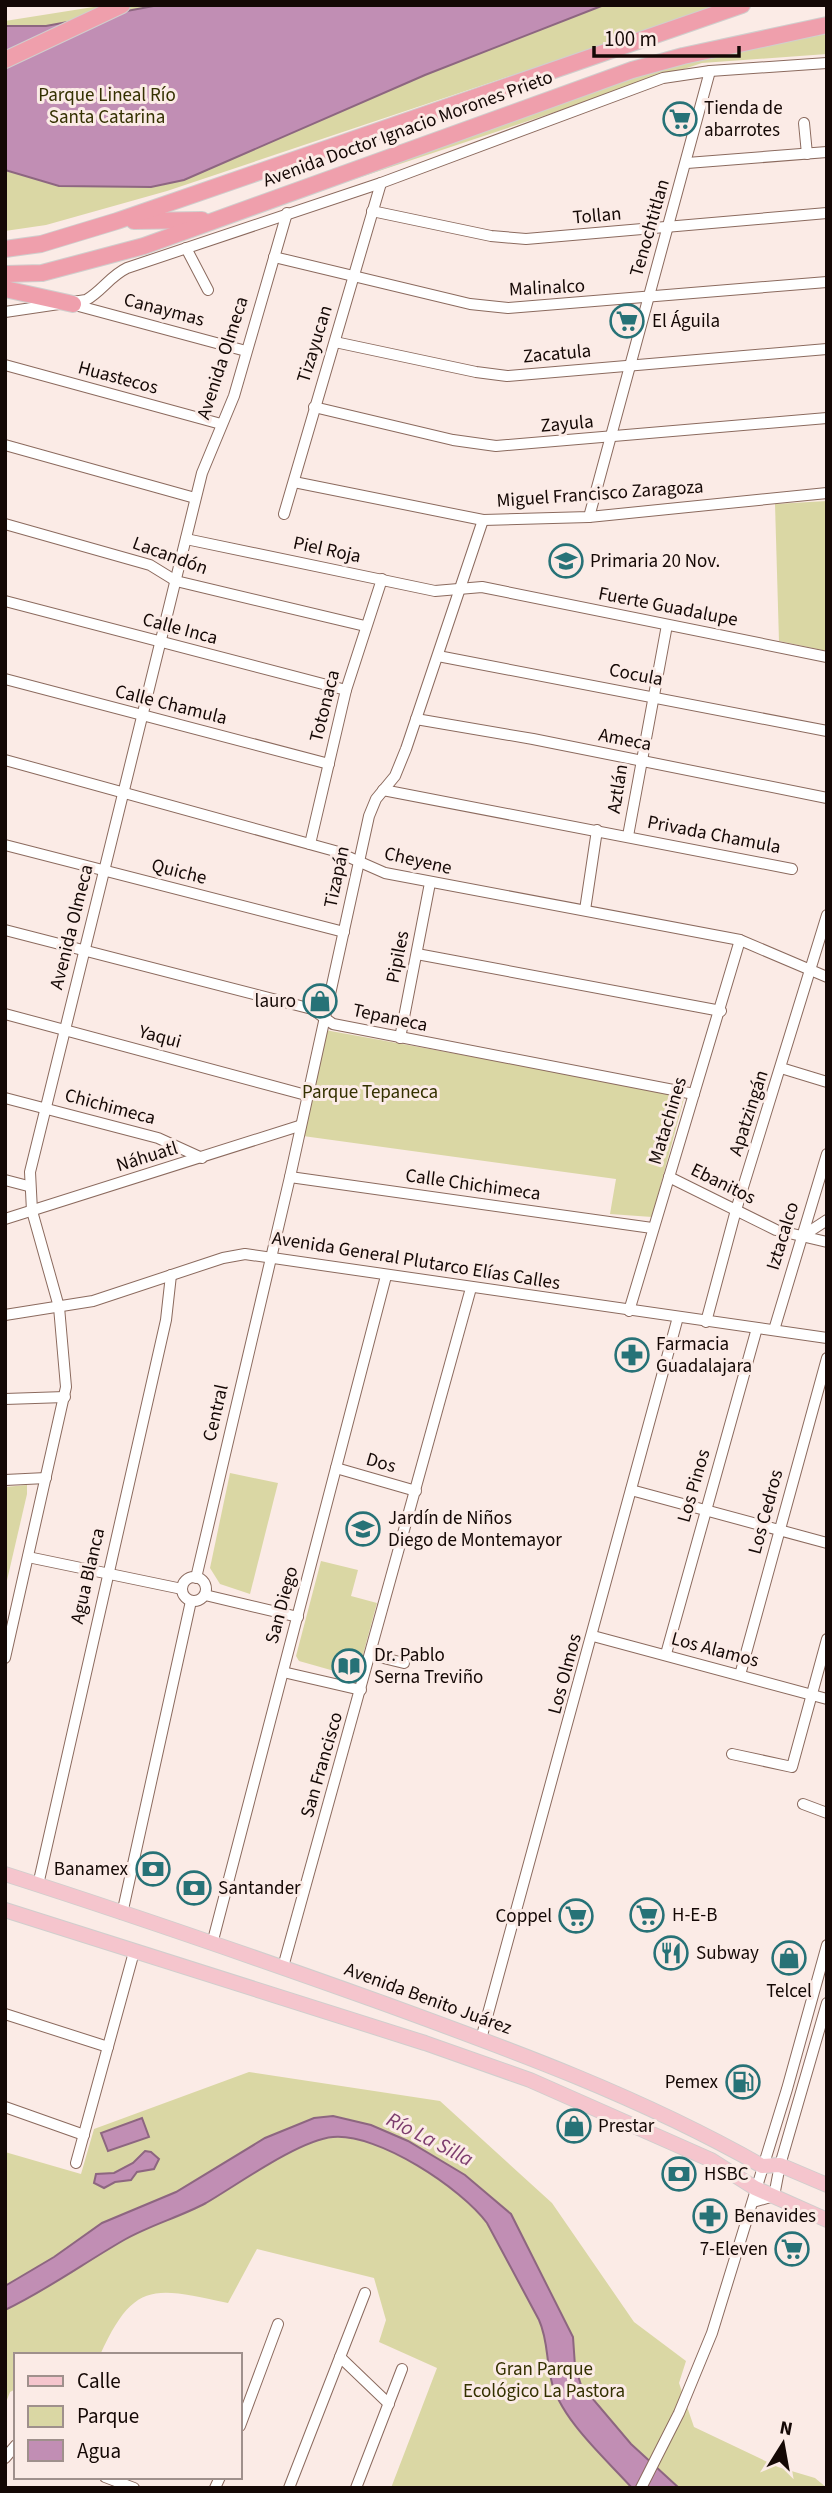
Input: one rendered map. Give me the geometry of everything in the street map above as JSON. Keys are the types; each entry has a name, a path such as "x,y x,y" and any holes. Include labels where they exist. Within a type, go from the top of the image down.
{"highway":[{"path":"5,60 122,5"},
{"name":"Avenida Doctor Ignacio Morones Prieto","path":"5,249 41,244 117,221 742,5"},
{"name":"Avenida Doctor Ignacio Morones Prieto","path":"5,274 42,273 90,262 216,220 632,71 683,56 827,25"},
{"path":"117,221 216,220"},
{"path":"5,289 73,304"}],"main road":[{"name":"Avenida Benito Juárez","path":"5,1874 283,1967 481,2039 620,2094 697,2129 762,2166"},
{"path":"5,1910 425,2043 566,2096 711,2161 754,2195 774,2196 827,2220"},
{"path":"425,2043 481,2039"},
{"path":"762,2166 780,2165 827,2185"}],"street":[{"name":"Avenida Doctor Ignacio Morones Prieto","path":"73,304 97,294 115,274 381,183 663,78 710,71 827,63"},
{"name":"Tenochtitlan","path":"589,517 608,438 631,365 710,71"},
{"path":"803,123 807,154"},
{"path":"687,163 827,152"},
{"name":"Tizayucan","path":"284,514 381,183"},
{"name":"Tollan","path":"372,211 510,238 827,213"},
{"name":"Avenida Olmeca","path":"5,1658 65,1396 59,1307 32,1211 28,1186 83,950 195,498 233,396 287,213"},
{"path":"186,248 208,290"},
{"name":"Malinalco","path":"274,257 489,307 527,308 827,282"},
{"path":"5,312 73,304"},
{"name":"Canaymas","path":"73,304 246,351"},
{"name":"Zacatula","path":"335,342 475,372 507,376 827,348"},
{"name":"Huastecos","path":"5,365 221,424"},
{"name":"Zayula","path":"314,407 485,445 514,446 827,418"},
{"path":"5,445 195,498"},
{"name":"Miguel Francisco Zaragoza","path":"294,482 483,520 589,517 827,493"},
{"name":"Tizapán","path":"270,1257 371,808 399,768 483,520"},
{"name":"Lacandón","path":"5,524 150,565 176,581 365,626"},
{"name":"Piel Roja","path":"186,539 435,591 460,589"},
{"name":"Totonaca","path":"310,844 346,690 382,579"},
{"name":"Fuerte Guadalupe","path":"460,589 482,587 827,657"},
{"name":"Calle Inca","path":"5,601 346,690"},
{"name":"Aztlán","path":"628,835 667,625"},
{"name":"Cocula","path":"438,656 827,731"},
{"name":"Calle Chamula","path":"5,680 329,764"},
{"name":"Ameca","path":"416,719 827,798"},
{"name":"Cheyene","path":"5,760 310,844 385,873 740,940 827,977"},
{"path":"383,790 628,835"},
{"path":"584,909 597,830"},
{"name":"Privada Chamula","path":"628,835 792,869"},
{"name":"Quiche","path":"5,845 344,932"},
{"name":"Pipiles","path":"400,1038 430,883"},
{"name":"Apatzingán","path":"706,1321 736,1210 827,915"},
{"name":"Tepaneca","path":"5,930 312,1009 333,1024 694,1094"},
{"name":"Matachines","path":"629,1311 652,1228 721,1011 740,940"},
{"path":"417,954 721,1011"},
{"name":"Yaqui","path":"5,1014 306,1095"},
{"path":"781,1068 827,1082"},
{"name":"Chichimeca","path":"5,1098 176,1144 202,1158"},
{"name":"Náhuatl","path":"5,1219 299,1126"},
{"name":"Iztacalco","path":"774,1329 827,1154"},
{"name":"Calle Chichimeca","path":"289,1177 652,1228"},
{"name":"Ebanitos","path":"669,1177 776,1230 827,1242"},
{"path":"5,1180 28,1186"},
{"path":"802,1237 827,1220"},
{"name":"Avenida General Plutarco Elías Calles","path":"5,1315 93,1301 234,1255 270,1257 386,1276 827,1338"},
{"name":"Central","path":"197,1578 270,1257"},
{"name":"Agua Blanca","path":"38,1885 166,1320 171,1275"},
{"name":"San Diego","path":"212,1944 386,1276"},
{"name":"San Francisco","path":"283,1967 471,1288"},
{"name":"Los Olmos","path":"481,2039 678,1318"},
{"name":"Los Pinos","path":"666,1654 757,1328"},
{"name":"Los Cedros","path":"740,1675 827,1358"},
{"path":"5,1399 65,1396"},
{"name":"Dos","path":"335,1468 416,1491"},
{"path":"5,1480 46,1478"},
{"path":"631,1490 827,1543"},
{"path":"28,1557 182,1589"},
{"path":"182,1589 188,1579 197,1578 204,1582 205,1595"},
{"path":"182,1589 186,1598 191,1601 199,1600 205,1595"},
{"path":"205,1595 298,1617"},
{"path":"122,1914 191,1601"},
{"name":"Los Alamos","path":"593,1636 827,1699"},
{"path":"732,1754 792,1767 827,1639"},
{"path":"371,1655 404,1663"},
{"path":"283,1672 361,1690"},
{"path":"803,1804 827,1813"},
{"path":"640,2488 670,2431 702,2360 787,2089 827,1945"},
{"path":"76,2163 134,1952"},
{"path":"774,2196 780,2165 827,2003"},
{"path":"5,2014 108,2048"},
{"path":"5,2107 84,2136"},
{"path":"289,2488 365,2293"},
{"path":"242,2421 278,2325"},
{"path":"340,2357 390,2404"},
{"path":"356,2488 402,2369"},
{"path":"110,2479 134,2488"}],"green space":[{"name":"Parque Lineal Río Santa Catarina","path":"106,5 722,5 167,191 46,225 5,231 5,21"},
{"path":"827,34 827,54 702,63 340,184 675,62"},
{"path":"827,501 827,651 779,641 775,504"},
{"name":"Parque Tepaneca","path":"325,1030 685,1095 652,1217 610,1214 616,1179 303,1136"},
{"path":"230,1473 278,1483 250,1594 220,1584 210,1568"},
{"path":"27,1485 27,1494 5,1589 5,1487"},
{"path":"321,1561 358,1570 351,1596 377,1603 358,1673 352,1676 299,1661 296,1656"},
{"name":"Gran Parque Ecológico La Pastora","path":"249,2072 440,2101 552,2203 634,2322 686,2361 679,2383 694,2427 778,2467 815,2478 827,2488 391,2488 437,2368 379,2342 386,2320 374,2278 257,2249 228,2303 182,2294 149,2295 136,2301 124,2313 101,2353 14,2353 14,2390 10,2392 5,2405 5,2152 81,2174 94,2129"}],"water":[{"name":"Parque Lineal Río Santa Catarina","path":"159,5 604,5 425,75 184,180 151,187 59,186 5,170 5,26 46,26"},
{"path":"333,2116 371,2125 408,2141 465,2175 511,2214 573,2337 575,2366 581,2385 631,2444 679,2488 632,2488 573,2423 556,2394 551,2379 539,2320 487,2223 475,2209 439,2179 417,2165 395,2153 351,2138 333,2137 319,2140 286,2154 206,2203 134,2235 5,2310 5,2286 54,2257 102,2223 176,2192 265,2138 314,2118"},
{"path":"142,2118 149,2137 108,2151 101,2133"},
{"path":"145,2151 151,2152 159,2159 154,2169 137,2172 131,2180 115,2182 104,2188 94,2183 96,2174 114,2173 133,2163"}],"place":[{"name":"Tienda de abarrotes","path":"680,119"},
{"name":"El Águila","path":"627,321"},
{"name":"Primaria 20 Nov.","path":"566,561"},
{"name":"lauro","path":"320,1001"},
{"name":"Farmacia Guadalajara","path":"632,1355"},
{"name":"Jardín de Niños Diego de Montemayor","path":"363,1529"},
{"name":"Dr. Pablo Serna Treviño","path":"349,1666"},
{"name":"Banamex","path":"153,1869"},
{"name":"Santander","path":"194,1888"},
{"name":"H-E-B","path":"647,1915"},
{"name":"Coppel","path":"576,1916"},
{"name":"Subway","path":"671,1953"},
{"name":"Telcel","path":"789,1958"},
{"name":"Pemex","path":"743,2082"},
{"name":"Prestar","path":"574,2126"},
{"name":"HSBC","path":"679,2174"},
{"name":"Benavides","path":"710,2216"},
{"name":"7-Eleven","path":"792,2249"}],"water label":[{"name":"Río La Silla","path":"430,2139"}]}
